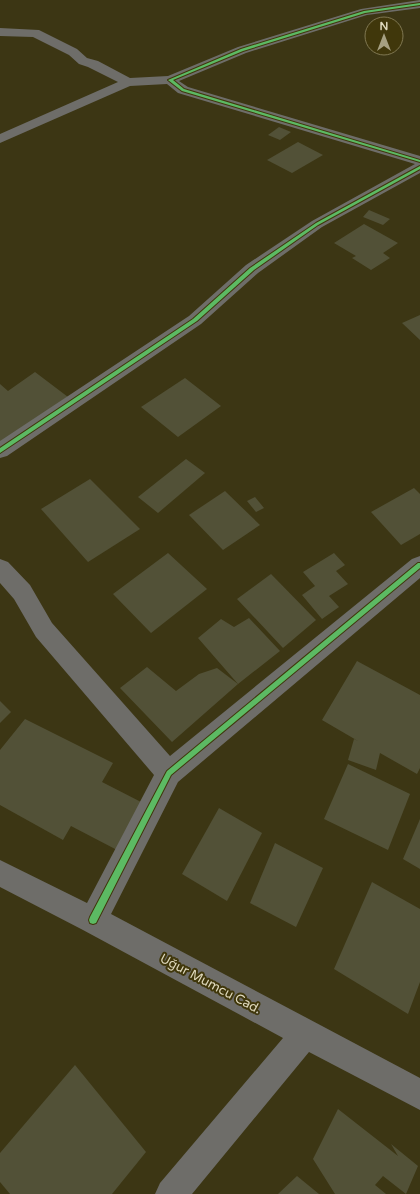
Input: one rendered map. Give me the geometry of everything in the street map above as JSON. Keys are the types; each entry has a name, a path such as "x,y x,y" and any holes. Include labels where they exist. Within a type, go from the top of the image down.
{"street":[{"path":"0,139 128,82 170,80 242,50 351,16 365,12 420,4"},
{"path":"0,32 35,33 73,52 83,61 93,64 128,82"},
{"path":"170,80 183,90 420,161"},
{"path":"0,450 195,320 252,269 317,224 420,167"},
{"path":"93,920 168,773 420,565"},
{"path":"0,568 22,592 44,630 168,773"},
{"name":"Uğur Mumcu Cad.","path":"0,873 93,920 420,1095"},
{"path":"171,1194 306,1034"}],"building":[{"path":"279,127 291,132 280,140 268,135"},
{"path":"298,142 323,155 292,173 267,160"},
{"path":"369,210 390,219 383,225 363,217"},
{"path":"364,224 398,243 383,253 390,258 371,270 352,258 356,256 334,243"},
{"path":"420,315 420,340 402,323"},
{"path":"35,372 68,397 0,444 0,384 8,391"},
{"path":"185,378 221,406 178,437 141,407"},
{"path":"186,459 205,473 158,513 138,497"},
{"path":"90,479 140,529 88,562 41,509"},
{"path":"414,488 420,494 420,534 401,545 371,512"},
{"path":"225,491 260,525 223,550 189,515"},
{"path":"255,497 264,508 256,512 247,501"},
{"path":"168,553 207,589 151,633 113,594"},
{"path":"334,553 345,565 336,571 348,584 329,596 339,607 322,619 302,595 315,586 303,572"},
{"path":"271,574 316,620 283,648 237,599"},
{"path":"249,618 280,651 238,684 198,638 221,619 234,627"},
{"path":"357,661 420,695 420,768 417,774 380,753 376,770 348,760 354,739 358,741 322,720"},
{"path":"147,667 176,691 199,674 217,668 238,684 172,742 120,688"},
{"path":"0,701 11,712 0,723"},
{"path":"25,719 113,763 102,782 143,803 117,850 71,826 63,840 0,805 0,750"},
{"path":"348,764 410,794 388,850 324,819"},
{"path":"219,808 262,833 227,901 182,874"},
{"path":"420,819 420,869 403,859"},
{"path":"275,843 323,868 296,927 250,903"},
{"path":"372,882 420,909 420,982 408,1014 334,969"},
{"path":"75,1065 146,1152 112,1194 10,1194 0,1182 0,1153"},
{"path":"338,1109 398,1156 391,1144 418,1166 406,1194 383,1176 375,1185 386,1194 335,1194 313,1159"},
{"path":"297,1176 319,1194 278,1194"}],"cycle path":[{"path":"420,4 365,12 242,50 170,80 183,90 420,161"},
{"path":"0,451 195,320 252,269 317,224 420,167"},
{"path":"93,920 169,773 420,565"}]}
